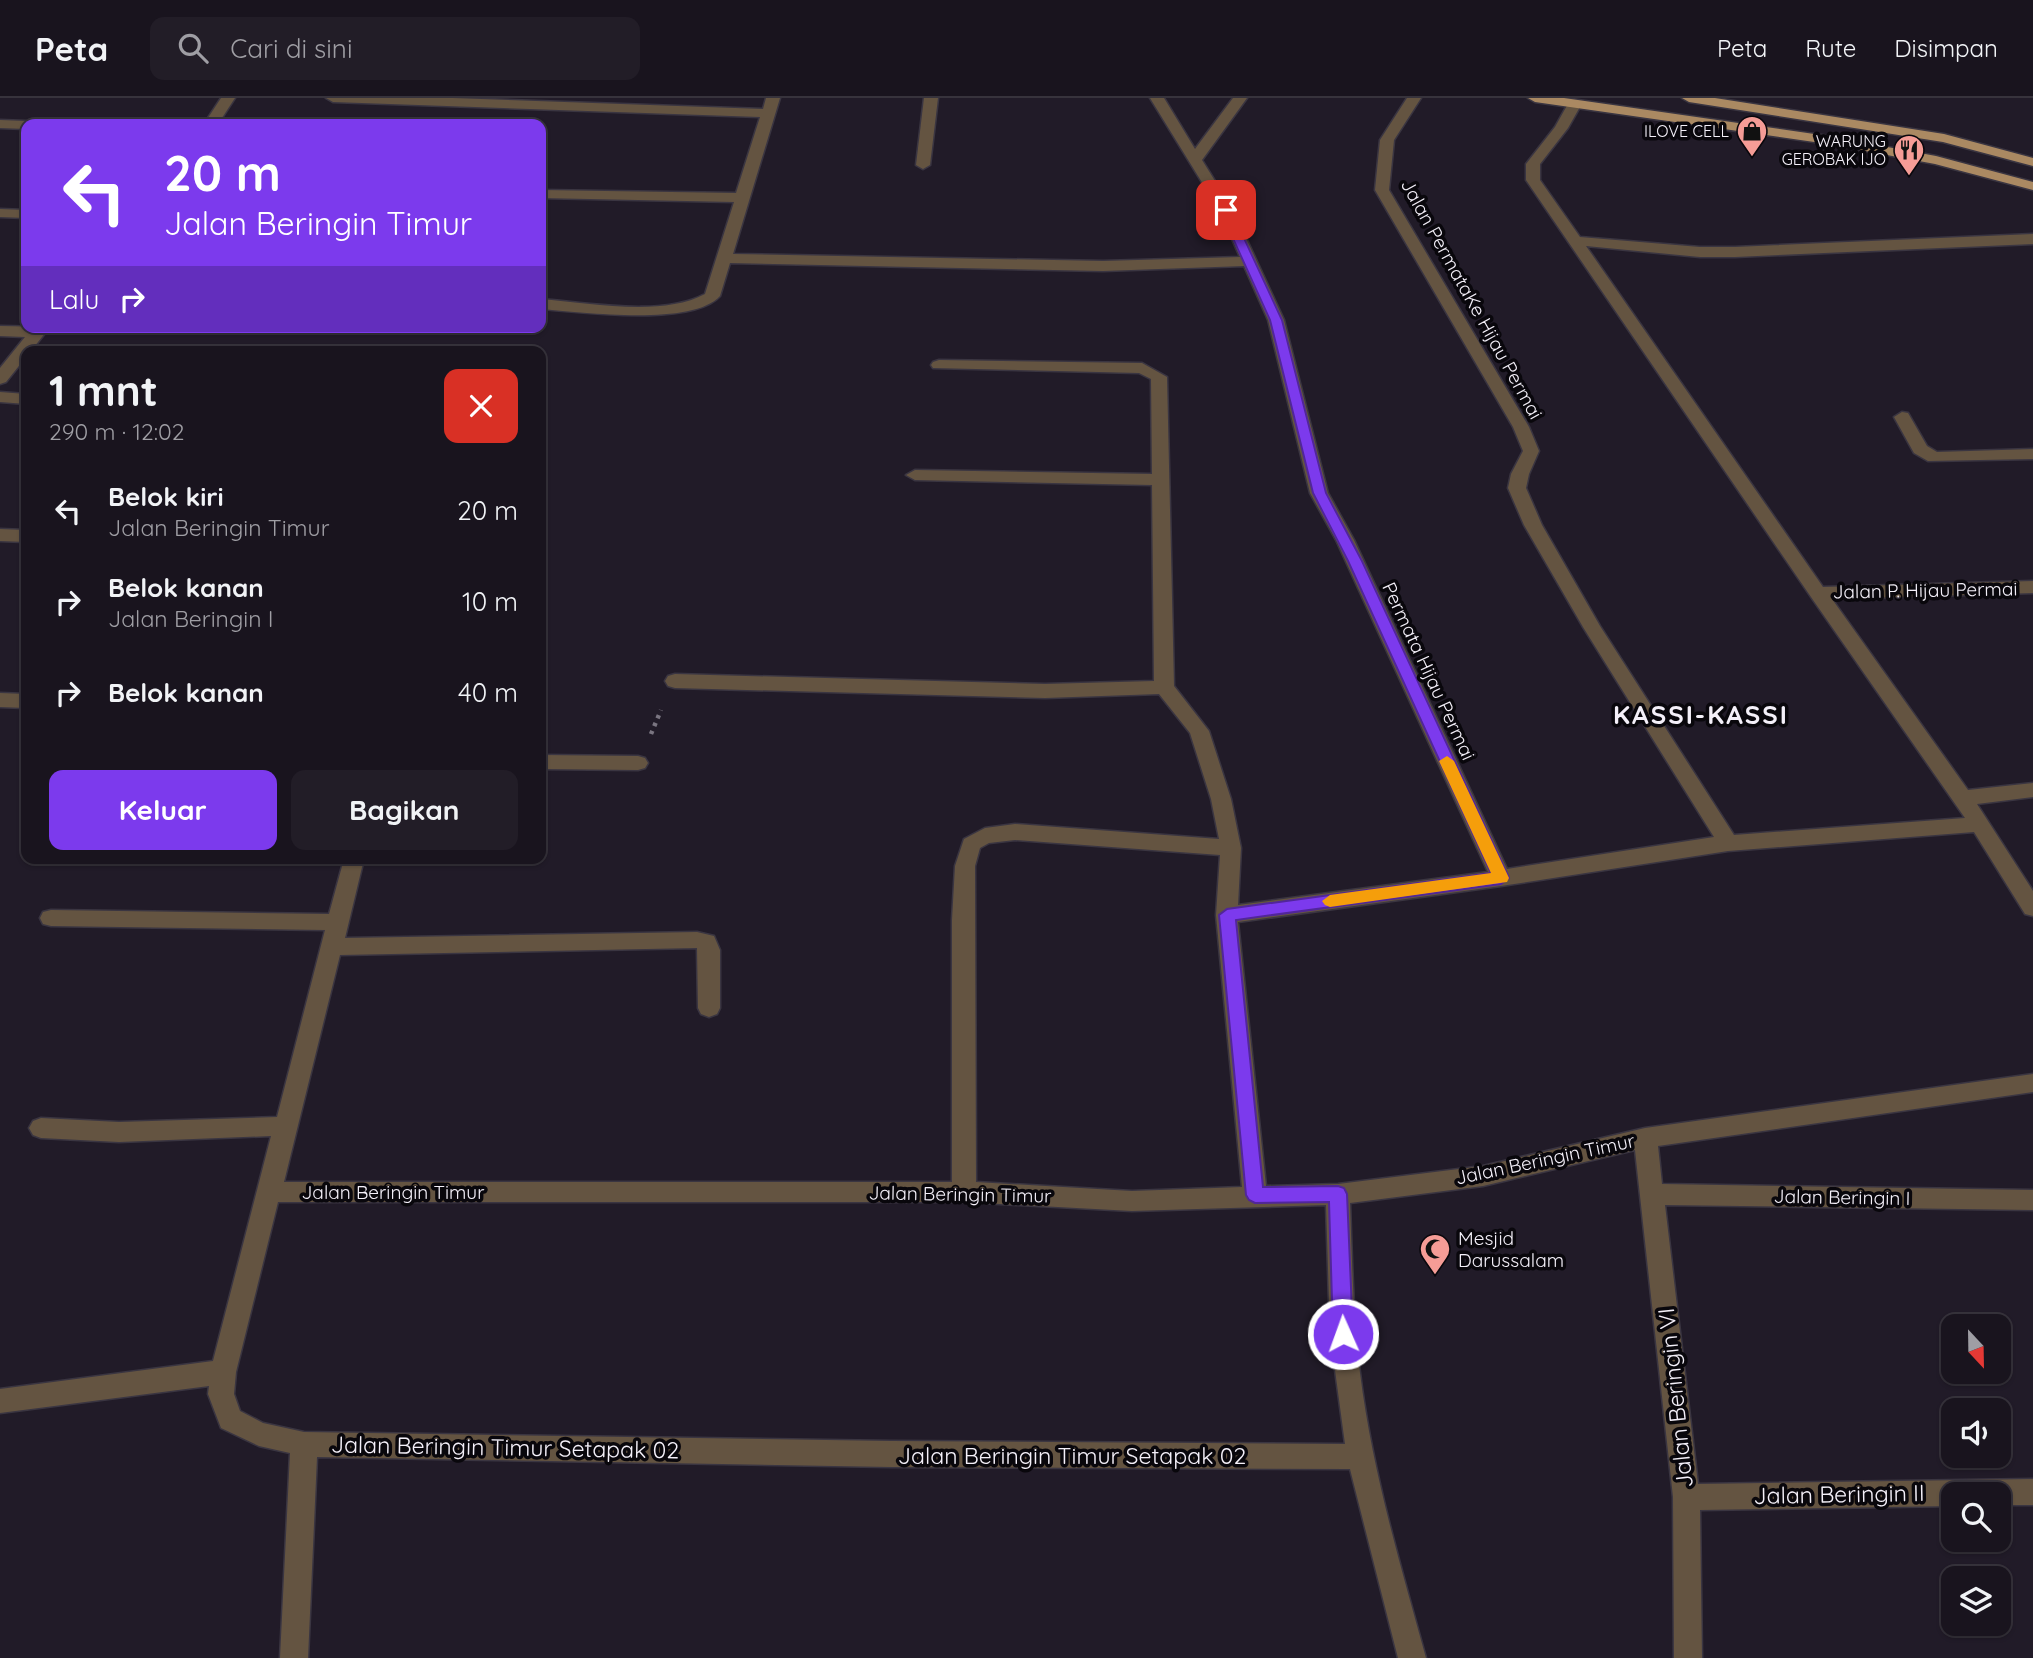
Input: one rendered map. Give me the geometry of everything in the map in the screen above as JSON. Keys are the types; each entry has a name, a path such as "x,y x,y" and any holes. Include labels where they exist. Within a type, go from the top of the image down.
{"main road":[{"path":"1535,98 1828,140 1936,160 2033,186"},
{"path":"1689,98 1944,138 2033,162"}],"street":[{"path":"214,119 228,98"},
{"path":"332,98 769,113"},
{"path":"546,304 673,310 697,305 712,296 773,98"},
{"path":"923,165 931,98"},
{"name":"Permata Hijau Permai","path":"1157,98 1226,210 1276,320 1320,493 1362,575 1501,878"},
{"path":"1196,158 1240,98"},
{"name":"Jalan PermataKe Hijau Permai","path":"1414,98 1387,140 1382,190 1521,427 1531,451 1520,474 1517,488 1533,525 1592,627 1728,843"},
{"path":"1574,105 1561,128 1533,164 1534,180 1817,593 1963,798 2033,908"},
{"path":"0,124 21,125"},
{"path":"546,194 743,198"},
{"path":"0,213 21,214"},
{"path":"1576,241 1700,252 1735,252 2033,239"},
{"path":"724,258 1103,266 1247,261"},
{"path":"0,331 21,330"},
{"path":"0,379 21,353"},
{"path":"939,365 1142,368 1159,377 1164,687 1199,731 1221,799 1231,848 1227,915 1255,1195"},
{"path":"0,397 21,399"},
{"path":"1902,416 1920,449 1934,457 2033,454"},
{"path":"915,475 1162,480"},
{"path":"0,535 21,537"},
{"name":"Jalan P. Hijau Permai","path":"1817,593 2033,587"},
{"path":"675,681 1045,691 1164,687"},
{"path":"0,700 21,701"},
{"path":"546,762 638,763"},
{"path":"1963,798 2033,790"},
{"path":"1227,915 1501,878 1728,843 1980,824"},
{"path":"964,1192 964,906 965,866 971,844 985,836 1015,832 1231,848"},
{"name":"Jalan Beringin Timur Setapak 02","path":"353,864 223,1372 221,1394 230,1419 259,1434 304,1444 877,1454 1362,1457"},
{"path":"51,918 338,922"},
{"path":"332,947 697,940 706,942 709,950 709,1008"},
{"name":"Jalan Beringin Timur","path":"270,1192 964,1192 1132,1201 1338,1194 1483,1176 1645,1138 2033,1083"},
{"path":"41,1128 119,1132 287,1126"},
{"name":"Jalan Beringin VI","path":"1645,1138 1686,1497 1688,1658"},
{"path":"1338,1194 1343,1334 1362,1457 1412,1658"},
{"name":"Jalan Beringin I","path":"1652,1194 2033,1200"},
{"path":"0,1401 223,1372"},
{"path":"294,1658 304,1444"},
{"name":"Jalan Beringin II","path":"1686,1497 2033,1492"}],"path":[{"path":"638,763 675,681"}],"slow traffic":[{"path":"1330,901 1501,878 1447,761"}],"place":[{"name":"ILOVE CELL","path":"1752,158"},
{"name":"WARUNG GEROBAK IJO","path":"1909,177"},
{"name":"Mesjid Darussalam","path":"1435,1276"}],"district":[{"name":"KASSI-KASSI","path":"1701,714"}],"route":[{"path":"1226,210 1276,320 1320,493 1355,561 1501,878 1227,915 1255,1195 1338,1194 1343,1334"}]}
